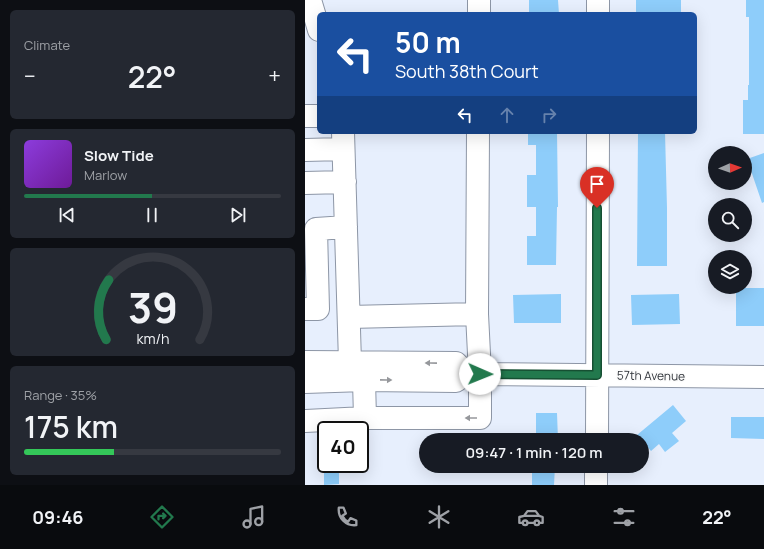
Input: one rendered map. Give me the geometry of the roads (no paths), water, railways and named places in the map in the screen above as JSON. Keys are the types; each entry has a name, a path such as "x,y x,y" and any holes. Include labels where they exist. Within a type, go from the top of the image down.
{"street":[{"path":"310,0 317,23"},
{"path":"479,0 479,12"},
{"path":"598,0 598,12"},
{"path":"305,116 317,116"},
{"path":"305,421 365,418 480,418 473,374 477,314 478,134"},
{"path":"597,433 598,134"},
{"path":"305,150 343,141 350,362"},
{"path":"305,183 345,182"},
{"path":"305,309 318,309 310,229 346,228"},
{"path":"349,317 477,314"},
{"path":"305,362 456,363 473,374"},
{"name":"57th Avenue","path":"305,382 364,380 456,381 473,374 764,377"},
{"path":"364,380 365,418"},
{"path":"596,485 597,473"}]}
